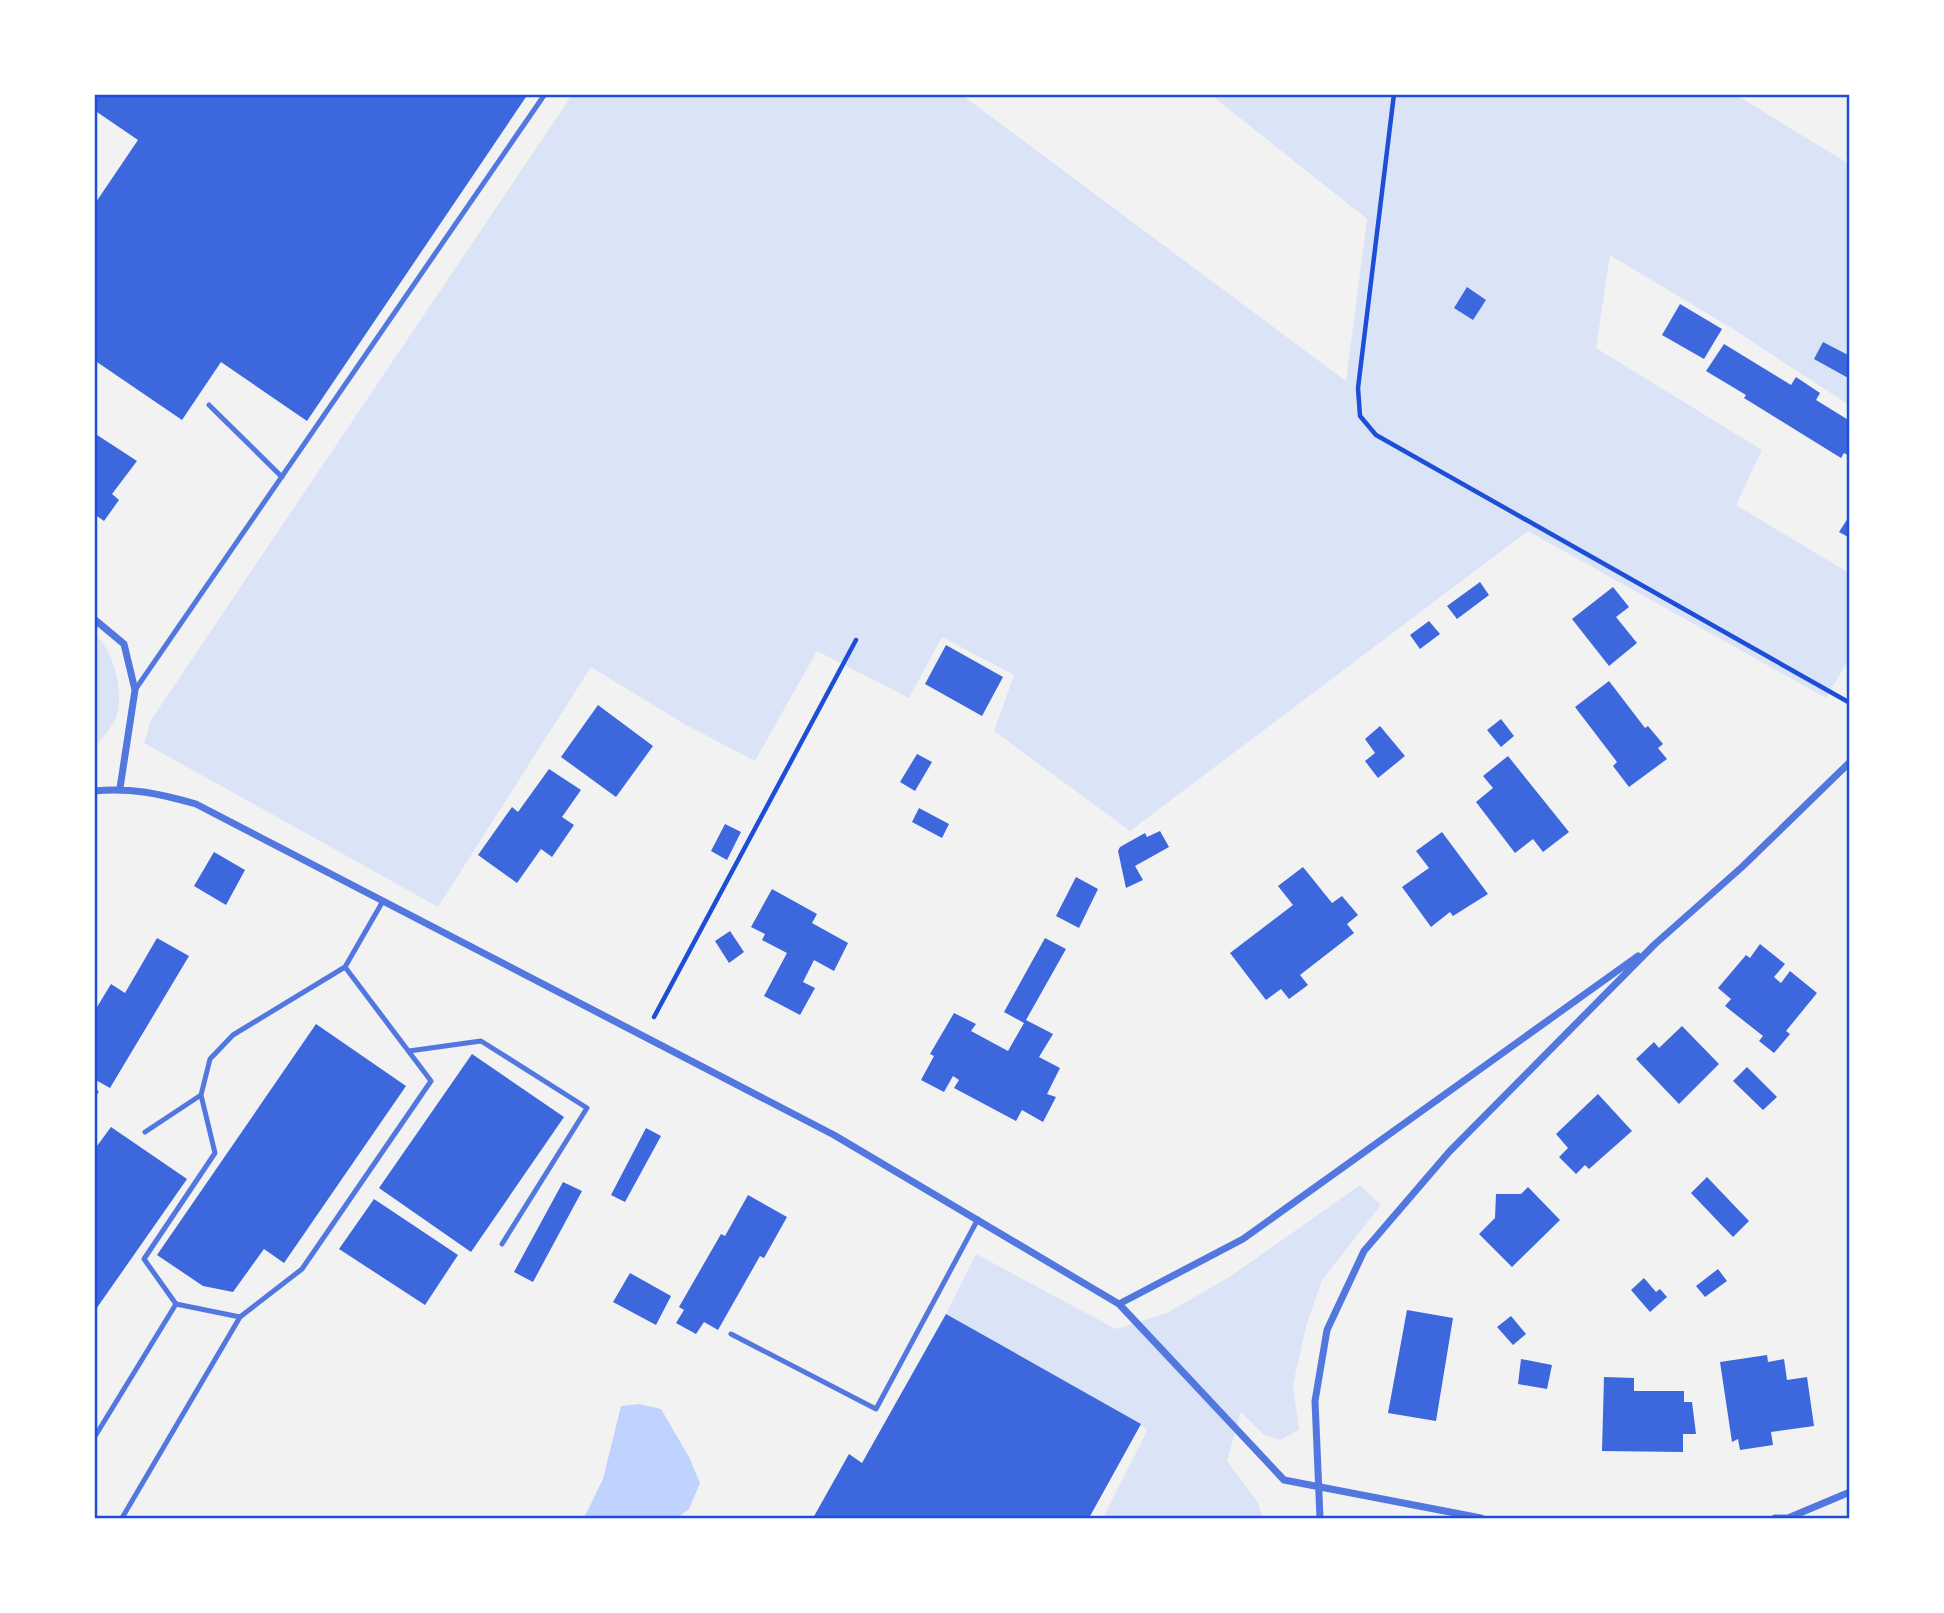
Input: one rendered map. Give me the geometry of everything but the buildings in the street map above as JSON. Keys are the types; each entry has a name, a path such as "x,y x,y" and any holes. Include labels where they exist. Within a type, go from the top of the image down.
{"street":[{"path":"94,619 124,644 135,691 120,788"},
{"path":"1320,1518 1315,1401 1327,1330 1364,1251 1450,1152 1655,944 1742,867 1850,762"},
{"path":"94,791 120,788 163,794 195,804 834,1135 1119,1304 1284,1480 1481,1518"},
{"path":"1119,1304 1242,1239 1655,944"},
{"path":"1774,1518 1789,1518 1850,1492"}],"lane":[{"path":"135,691 545,94"},
{"path":"209,405 282,477"},
{"path":"240,1317 176,1304 145,1259 215,1153 201,1095 210,1059 233,1035 345,967 383,901"},
{"path":"122,1518 240,1317 302,1269 431,1081 345,967"},
{"path":"409,1051 481,1041 587,1108 502,1244"},
{"path":"145,1132 201,1095"},
{"path":"731,1335 876,1409 978,1219"},
{"path":"94,1438 176,1304"}],"path":[{"path":"1394,94 1358,387 1360,416 1376,435 1850,703"},
{"path":"644,1036 856,640"}],"shaded area":[{"path":"572,95 962,95 1346,381 1367,219 1211,95 1736,95 1849,164 1849,405 1733,329 1610,255 1596,348 1762,450 1736,505 1849,573 1849,659 1826,698 1528,531 1130,831 994,731 1014,675 942,637 909,698 817,651 755,761 686,725 591,667 438,907 144,743 151,720"},
{"path":"94,634 107,649 119,694 117,715 95,746"},
{"path":"1360,1185 1381,1205 1322,1280 1306,1327 1293,1385 1299,1430 1280,1440 1263,1434 1241,1412 1227,1461 1258,1503 1263,1518 1103,1518 1147,1431 1141,1424 946,1314 976,1254 1116,1329 1167,1313 1231,1276"}],"water":[{"path":"639,1404 661,1409 689,1457 700,1483 689,1509 677,1518 584,1518 603,1479 621,1406"}]}
